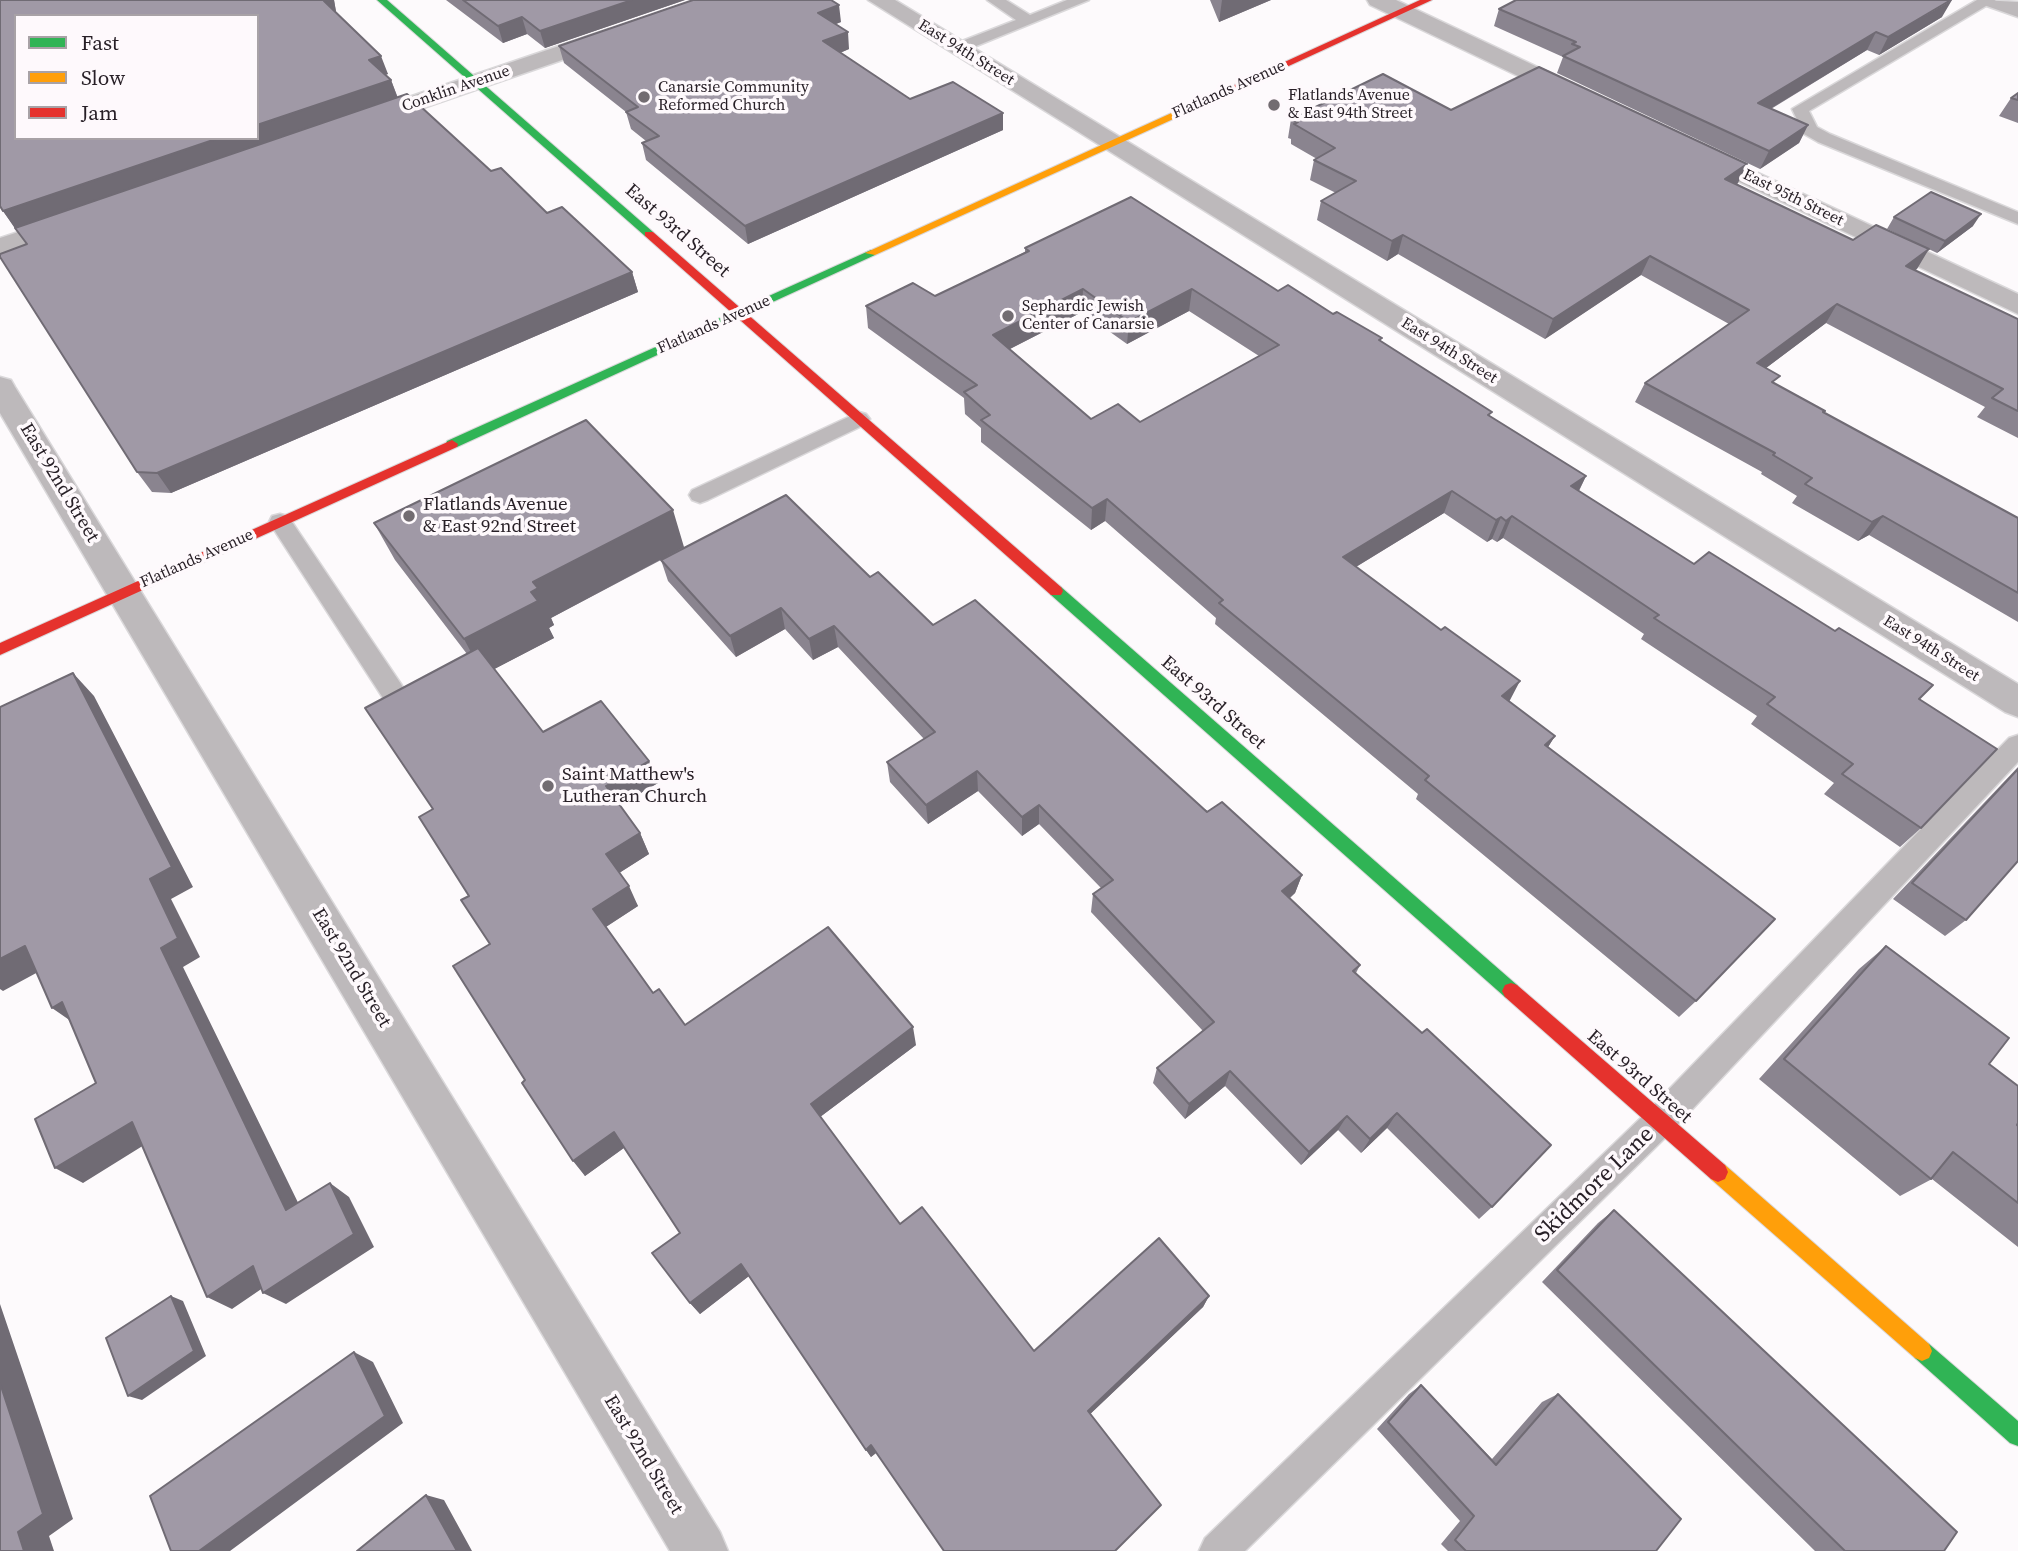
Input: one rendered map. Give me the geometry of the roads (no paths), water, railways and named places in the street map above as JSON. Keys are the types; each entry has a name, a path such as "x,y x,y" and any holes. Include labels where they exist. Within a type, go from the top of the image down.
{"street":[{"name":"East 93rd Street","path":"382,0 2018,1435"},
{"name":"East 94th Street","path":"879,0 2018,702"},
{"path":"1378,0 1597,104"},
{"name":"Flatlands Avenue","path":"0,649 1427,0"},
{"path":"1990,0 2018,10"},
{"name":"Conklin Avenue","path":"339,130 625,30"},
{"name":"East 95th Street","path":"1671,140 2018,305"},
{"path":"0,247 91,216"},
{"name":"East 92nd Street","path":"0,387 701,1551"}],"lane":[{"path":"995,0 1029,21"},
{"path":"958,48 1081,0"},
{"path":"1990,0 1800,108 1810,130 1824,138 2018,219"},
{"path":"700,495 859,419"},
{"path":"280,522 392,691"},
{"name":"Skidmore Lane","path":"1218,1551 1659,1122 2018,746"}],"place":[{"name":"Canarsie Community Reformed Church","path":"644,97"},
{"name":"Flatlands Avenue & East 94th Street","path":"1274,105"},
{"name":"Sephardic Jewish Center of Canarsie","path":"1008,316"},
{"name":"Flatlands Avenue & East 92nd Street","path":"409,516"},
{"name":"Saint Matthew's Lutheran Church","path":"548,786"}]}
